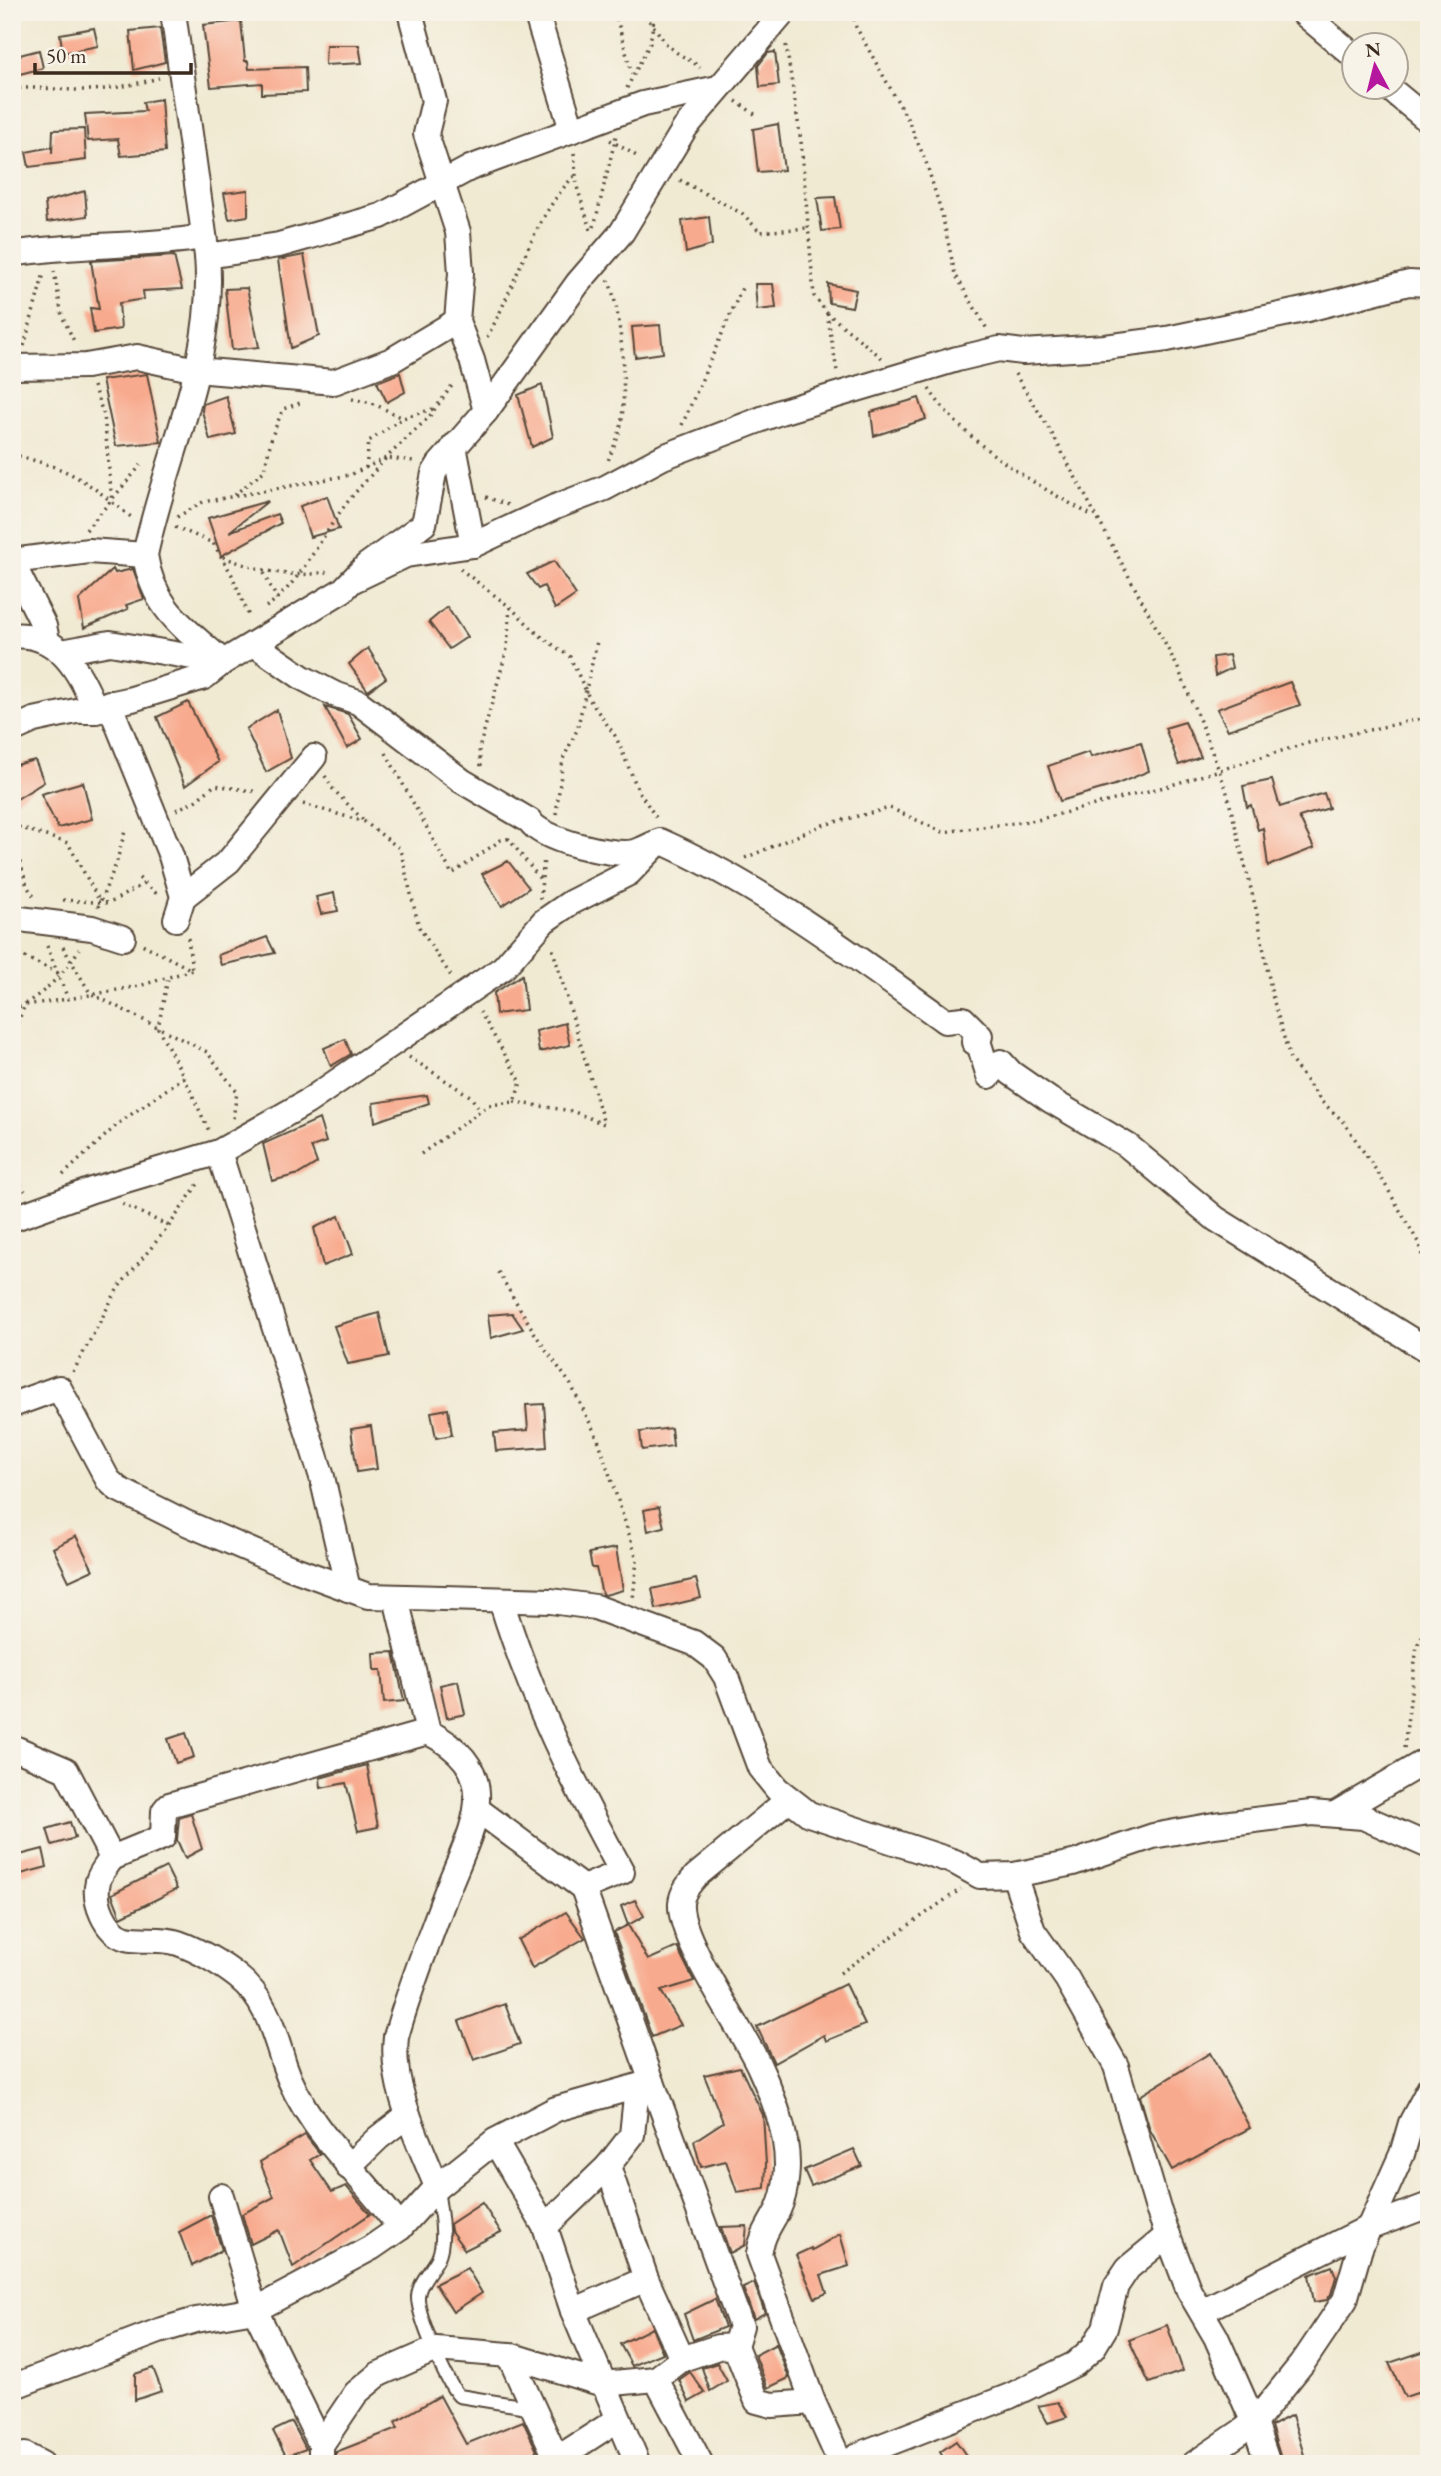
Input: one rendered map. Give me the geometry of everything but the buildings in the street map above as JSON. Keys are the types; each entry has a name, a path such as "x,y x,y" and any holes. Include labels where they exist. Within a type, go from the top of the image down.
{"street":[{"path":"173,12 205,247 208,294 189,407 145,555 148,572 164,610 223,662"},
{"path":"410,12 434,101 426,134 458,232 461,273 457,321 475,356 486,411"},
{"path":"536,12 581,126"},
{"path":"1302,12 1340,45"},
{"path":"356,579 367,565 424,524 434,472 486,411 598,260 622,232 685,128 783,13"},
{"path":"12,254 113,243 250,251 342,228 398,210 470,168 643,104 718,88"},
{"path":"1407,102 1429,121"},
{"path":"12,730 34,720 132,699 204,677 223,662 296,620 356,579 405,555 473,545 605,488 663,457 837,394 850,393 999,349 1023,352 1105,347 1167,339 1308,309 1409,283 1429,284"},
{"path":"12,367 86,366 136,357 196,370 334,383 392,360 457,321"},
{"path":"454,446 473,545"},
{"path":"145,555 89,551 14,569 54,646 77,668 93,707 171,856 179,908 229,861 314,757"},
{"path":"12,636 26,635 54,646 110,643 223,662"},
{"path":"254,643 303,678 358,702 462,781 530,821 534,828 576,846 633,853 671,846 811,927 944,1021 963,1019 980,1036 974,1042 979,1044 983,1051 989,1076 1001,1062 1011,1073 1040,1093 1128,1146 1216,1219 1429,1351"},
{"path":"12,1219 92,1190 219,1152 307,1102 503,968 544,921 570,903 629,873 671,846"},
{"path":"24,920 92,928 123,938"},
{"path":"219,1152 322,1477 348,1589"},
{"path":"12,1405 59,1388 107,1480 118,1489 184,1522 368,1596 551,1601 595,1607 694,1643 714,1658 726,1677 760,1768 789,1799 809,1814 955,1862 980,1876 1014,1875 1073,1863 1153,1836 1254,1820 1335,1814 1363,1816 1429,1846"},
{"path":"396,1598 428,1732"},
{"path":"501,1600 519,1660 549,1730 622,1872 583,1888"},
{"path":"400,2228 348,2167 304,2106 285,2065 280,2041 252,1989 237,1975 177,1942 128,1939 115,1934 105,1922 98,1898 98,1879 111,1858 163,1837 164,1811 169,1805 428,1732 452,1744 469,1764 474,1780 477,1810 468,1845 447,1890 396,2037 394,2055 408,2115 437,2187"},
{"path":"12,1747 66,1770 111,1858"},
{"path":"1335,1814 1429,1759"},
{"path":"789,1799 696,1876 681,1901 684,1924 737,2029 759,2066 784,2137 786,2189 760,2244 759,2254 813,2402 852,2458 1010,2396 1075,2364 1093,2348 1105,2328 1116,2286 1128,2267 1168,2235"},
{"path":"477,1810 583,1888 645,2084 741,2326 735,2346 757,2401 772,2404 813,2402"},
{"path":"1014,1875 1032,1931 1067,1979 1116,2066 1168,2235 1189,2291 1202,2311 1254,2423 1268,2464"},
{"path":"12,2387 196,2320 255,2310 371,2248 400,2228 437,2187 495,2141 556,2109 645,2084"},
{"path":"545,2227 608,2166 632,2134 645,2084"},
{"path":"1194,2464 1254,2423 1304,2361 1345,2300 1368,2228 1402,2154 1411,2123 1429,2089"},
{"path":"348,2167 378,2138 408,2115"},
{"path":"495,2141 545,2227 573,2311 617,2420 638,2464"},
{"path":"608,2166 646,2279 682,2359"},
{"path":"221,2196 255,2310 321,2455"},
{"path":"1202,2311 1368,2228 1429,2205"},
{"path":"573,2311 646,2279"},
{"path":"321,2455 356,2393 379,2374 436,2349 509,2355 603,2384 656,2379 682,2359 718,2347 735,2346"},
{"path":"509,2355 555,2462 617,2420"},
{"path":"656,2379 701,2464"},
{"path":"12,2458 25,2455 42,2464"}],"lane":[{"path":"437,2187 441,2229 439,2255 418,2296 420,2314 436,2349 443,2375 458,2396 534,2408"}],"path":[{"path":"615,12 632,76"},
{"path":"638,12 654,22 671,49 691,58 718,88"},
{"path":"853,12 856,27 908,120 926,162 942,214 955,274 1050,430 1177,666 1219,770 1257,913 1272,995 1290,1059 1322,1102 1343,1121 1382,1180 1418,1242 1429,1278"},
{"path":"783,13 801,141 814,296 827,313 884,360"},
{"path":"12,89 34,86 77,90 113,89 182,73"},
{"path":"605,488 607,465 621,426 621,338 615,296 598,260 576,174 581,126 743,214 760,232 807,228"},
{"path":"250,618 276,598 319,546 342,509 386,458 435,408 475,356 495,322 538,226 556,194 576,174"},
{"path":"663,457 680,431 742,288"},
{"path":"827,313 838,377 837,394"},
{"path":"918,372 936,399 1005,462 1028,480 1094,516"},
{"path":"348,398 372,403 403,418"},
{"path":"232,496 264,471 272,436 283,409 303,402"},
{"path":"366,468 369,441 403,418 435,408"},
{"path":"12,454 57,466 81,477 112,502"},
{"path":"254,643 250,618 213,543 167,524 203,502 350,475 386,458 417,461 434,472"},
{"path":"461,481 492,500 539,515"},
{"path":"439,552 570,657 585,689 616,737 638,790 671,846"},
{"path":"221,556 264,573 332,571"},
{"path":"264,573 276,598 296,620"},
{"path":"486,794 479,749 507,649 510,607"},
{"path":"421,1154 489,1105 514,1102 572,1111 604,1124 544,921 539,892 541,866 563,759 578,730 597,641"},
{"path":"736,862 823,825 890,808 943,832 1037,820 1304,744 1429,717"},
{"path":"383,748 452,874 501,840 549,834"},
{"path":"314,757 332,788 365,822 400,849 419,927 463,993 482,1015 521,1082 514,1102"},
{"path":"195,802 215,785 282,798 365,822"},
{"path":"12,825 68,843 100,902"},
{"path":"58,900 110,903 145,883"},
{"path":"24,920 58,974 68,999"},
{"path":"12,1036 25,1005 127,988 192,970 123,938"},
{"path":"12,951 58,974"},
{"path":"168,978 158,1028 219,1152"},
{"path":"59,1388 67,1382 118,1288 169,1226 219,1152 232,1124 237,1092 207,1052 90,993"},
{"path":"389,1045 470,1096 481,1111"},
{"path":"61,1177 118,1123 184,1077"},
{"path":"12,1173 30,1199"},
{"path":"92,1190 169,1226"},
{"path":"498,1272 537,1337 572,1385 598,1439 637,1559 631,1619"},
{"path":"1400,1775 1417,1646 1429,1624"},
{"path":"840,1973 980,1876"}]}
